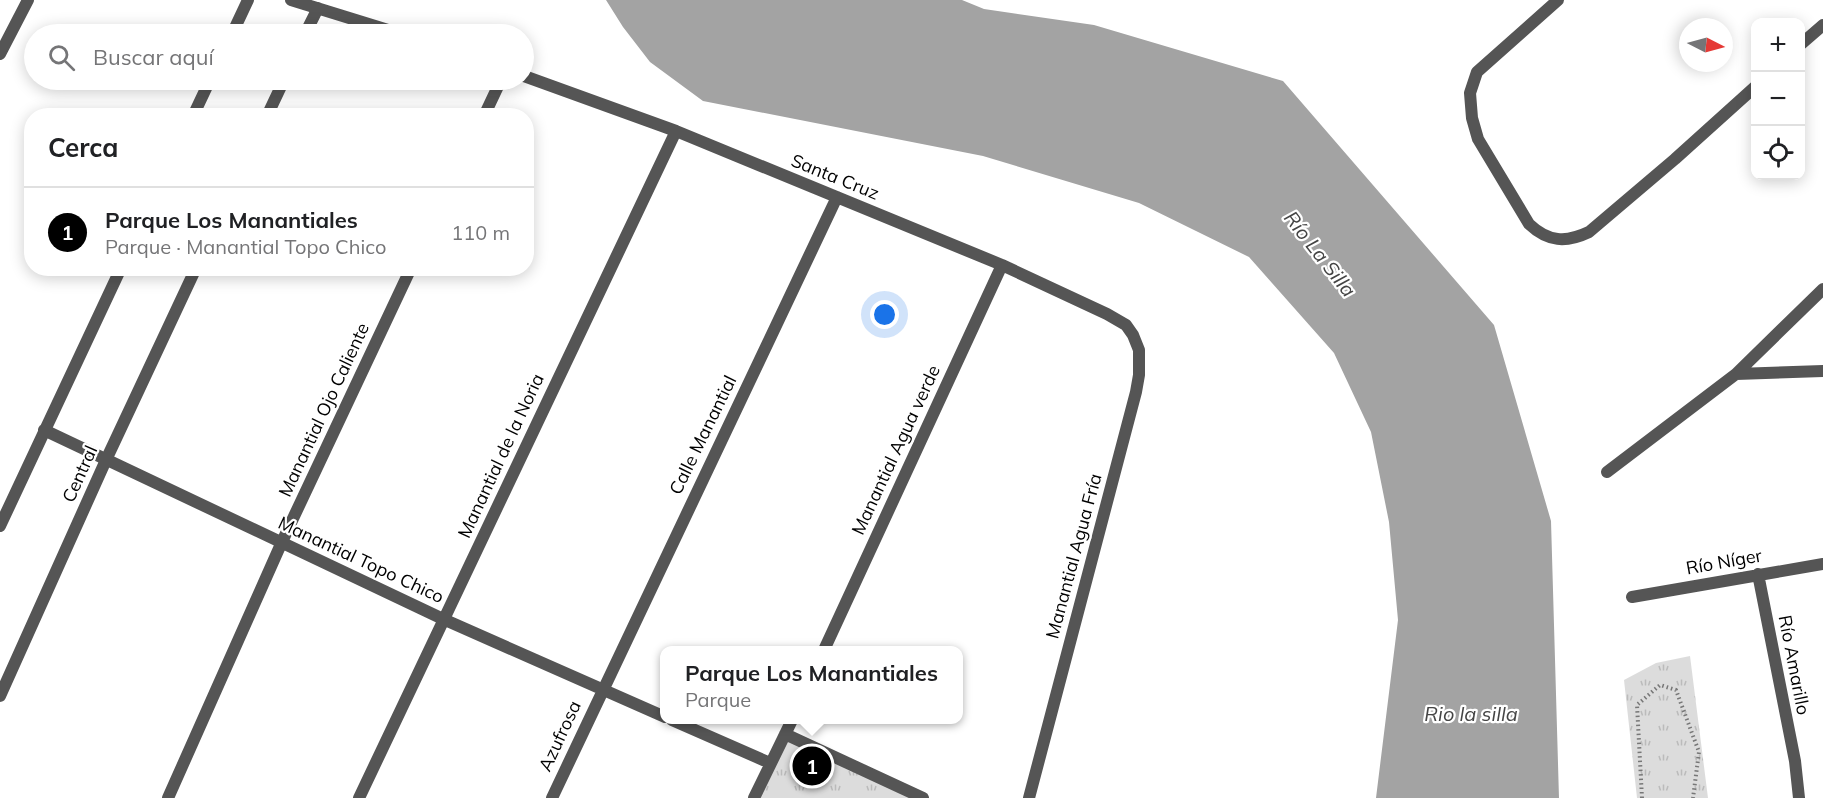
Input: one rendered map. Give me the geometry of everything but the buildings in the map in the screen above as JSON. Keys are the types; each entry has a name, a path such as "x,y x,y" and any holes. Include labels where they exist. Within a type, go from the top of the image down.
{"street":[{"path":"0,54 28,0"},
{"path":"237,24 248,0"},
{"path":"291,0 369,24"},
{"path":"1558,0 1477,72 1470,93 1472,118 1478,139 1529,224 1551,239 1563,241 1589,232 1675,159 1751,90"},
{"path":"310,24 318,8"},
{"path":"1805,40 1823,24"},
{"name":"Santa Cruz","path":"534,80 676,131 837,197 1002,266 1126,325"},
{"path":"197,108 205,90"},
{"path":"271,108 279,90"},
{"path":"488,108 496,90"},
{"name":"Manantial de la Noria","path":"359,798 676,131"},
{"name":"Calle Manantial","path":"602,688 837,197"},
{"name":"Manantial Agua verde","path":"826,646 1002,266"},
{"path":"0,526 117,276"},
{"name":"Central","path":"0,696 106,460 192,276"},
{"name":"Manantial Ojo Caliente","path":"168,798 281,543 407,276"},
{"path":"1607,472 1736,374 1823,289"},
{"name":"Manantial Agua Fría","path":"1029,798 1136,392 1139,375 1138,350 1133,335 1126,325"},
{"path":"1736,374 1823,371"},
{"name":"Manantial Topo Chico","path":"44,430 443,619 660,715"},
{"name":"Río Níger","path":"1632,597 1823,564"},
{"name":"Río Amarillo","path":"1758,574 1795,761 1800,798"},
{"name":"Azufrosa","path":"552,798 602,688"},
{"path":"681,724 770,763"},
{"path":"754,798 790,724"},
{"path":"785,734 923,798"}],"path":[{"path":"1642,798 1637,705 1660,685 1676,690 1699,752 1693,798"}],"green space":[{"path":"1690,656 1708,798 1637,798 1624,680 1656,663"},
{"path":"785,734 923,798 755,798"}],"water":[{"name":"Rio la silla","path":"606,0 962,0 984,9 1094,25 1283,81 1494,325 1551,521 1559,798 1376,798 1398,620 1389,522 1371,432 1334,353 1249,257 1139,203 983,156 703,101 650,62"}],"place":[{"name":"Parque Los Manantiales","path":"812,766"}],"water label":[{"name":"Río La Silla","path":"1320,254"}]}
